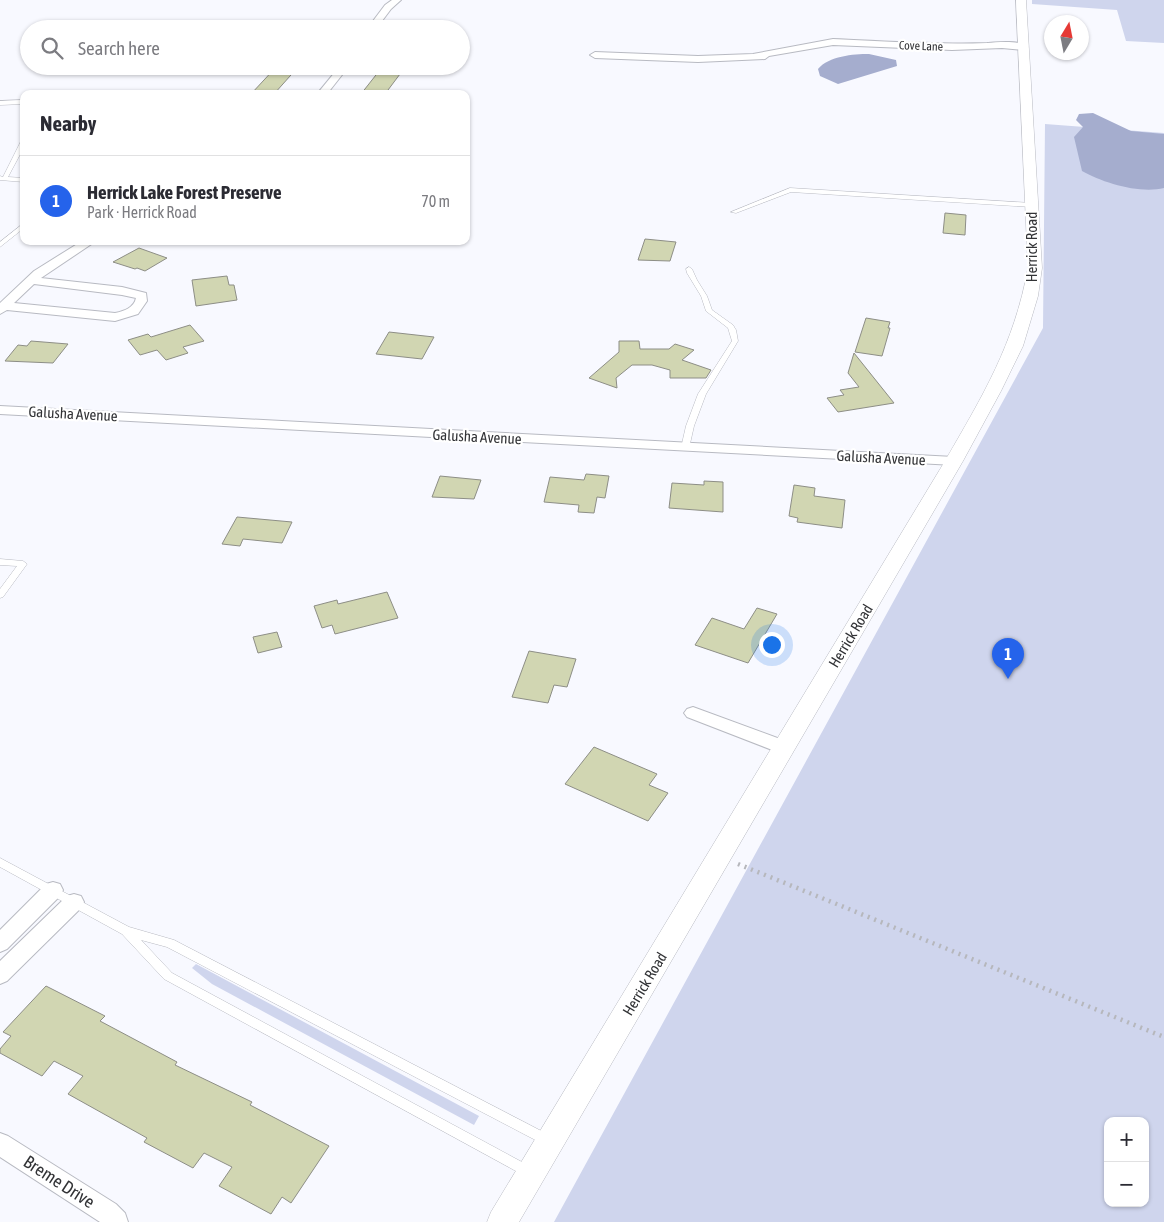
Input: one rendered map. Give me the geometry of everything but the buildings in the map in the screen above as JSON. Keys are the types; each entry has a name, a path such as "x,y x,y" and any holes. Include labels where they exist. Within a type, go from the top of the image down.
{"street":[{"path":"378,20 388,7 397,0"},
{"name":"Herrick Road","path":"502,1222 785,748 954,461 1008,365 1024,323 1031,296 1035,268 1021,0"},
{"name":"Cove Lane","path":"595,55 698,59 795,54 818,45 847,42 952,47 1002,45 1024,47"},
{"path":"325,90 338,75"},
{"path":"2,308 31,280 62,257 83,245"},
{"path":"2,308 115,317 133,312 142,301 142,296 122,291 31,280"},
{"name":"Galusha Avenue","path":"0,410 954,461"},
{"path":"692,713 785,748"},
{"path":"0,943 53,890"},
{"path":"0,975 74,902"},
{"name":"Breme Drive","path":"0,1144 107,1212 116,1222"}],"lane":[{"path":"0,103 20,102"},
{"path":"20,148 2,178 20,180"},
{"path":"734,212 790,190 1032,205"},
{"path":"0,244 20,228"},
{"path":"685,448 690,426 702,394 734,341 735,334 730,324 711,314 705,306 705,297 691,278 689,269"},
{"path":"0,562 23,564 0,595"},
{"path":"0,862 126,931 170,943 550,1142"},
{"path":"126,931 168,976 531,1174"}],"path":[{"path":"744,867 1164,1037"}],"shaded area":[{"path":"1032,0 1164,0 1164,43 1126,41 1117,10 1032,4"},
{"path":"869,54 896,60 897,66 838,84 820,76 818,69 828,61 849,55"},
{"path":"1093,113 1131,131 1164,134 1164,188 1144,190 1122,186 1100,180 1082,171 1074,137 1083,127 1076,120 1079,114"},
{"path":"1045,124 1164,133 1164,1222 554,1222 1043,328"},
{"path":"196,964 479,1116 474,1125 212,984 192,968"}],"place":[{"name":"Herrick Lake Forest Preserve","path":"1008,679"}]}
